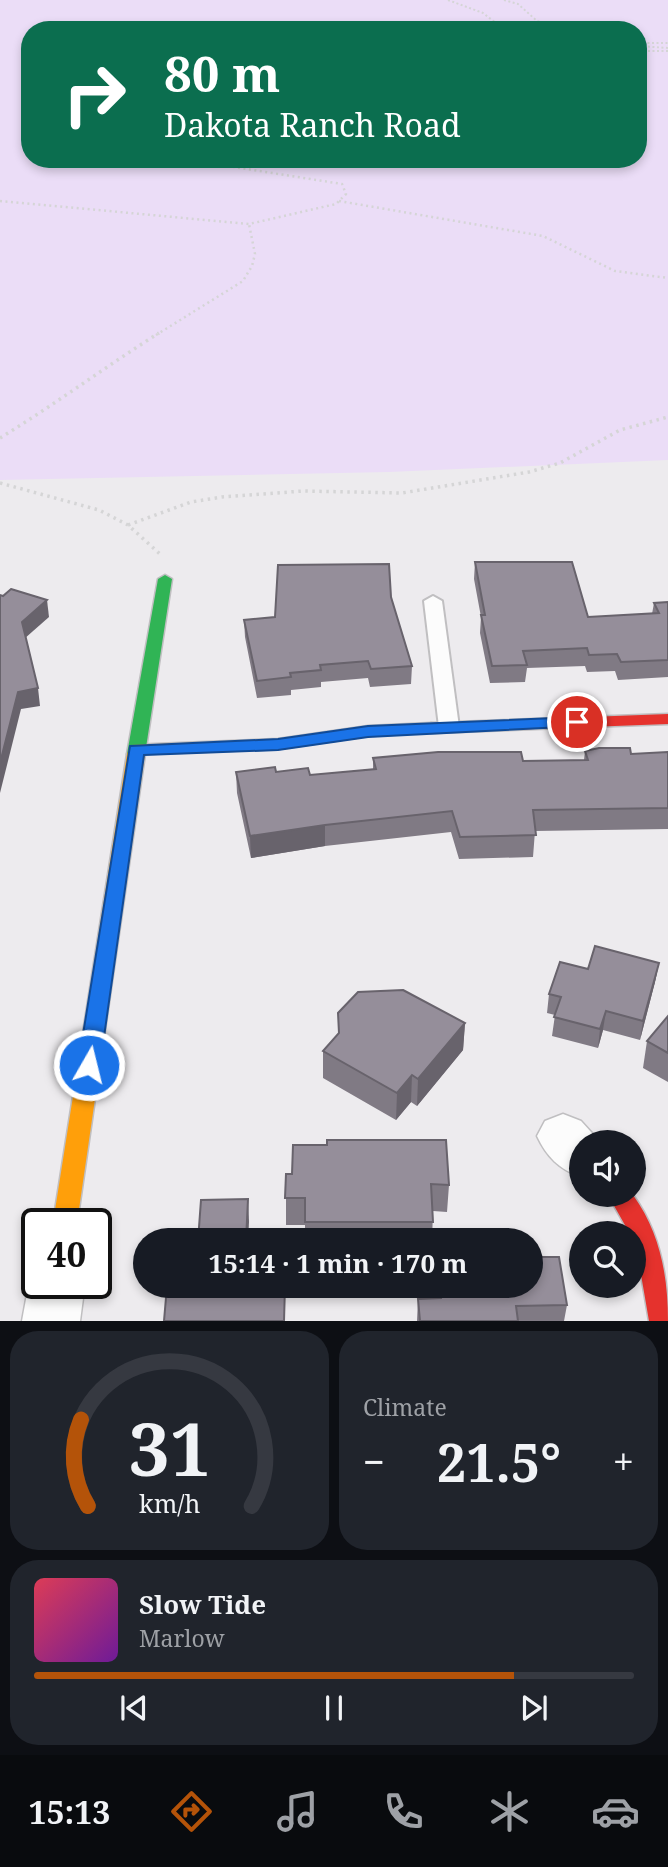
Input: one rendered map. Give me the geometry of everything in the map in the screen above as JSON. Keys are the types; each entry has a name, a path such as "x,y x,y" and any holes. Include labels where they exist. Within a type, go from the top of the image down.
{"street":[{"path":"67,1208 136,749 166,579"},
{"path":"136,749 278,744 368,731 668,719"},
{"path":"629,1207 649,1245 662,1321"},
{"path":"51,1321 54,1299"}],"lane":[{"path":"433,601 449,727"}],"path":[{"path":"448,0 483,13 493,21"},
{"path":"504,0 518,4 537,21"},
{"path":"647,44 668,43"},
{"path":"647,46 668,50"},
{"path":"647,51 668,50"},
{"path":"0,201 249,223 336,204 346,194 342,184 310,177 216,168"},
{"path":"339,201 543,236 615,271 668,278"},
{"path":"0,438 53,406 120,357 243,281 254,267 257,249 249,223"},
{"path":"128,525 191,502 222,497 303,491 402,493 529,472 560,463 620,430 668,417"},
{"path":"0,483 99,510 128,525 169,561 166,579"}],"shaded area":[{"path":"0,0 668,0 668,460 389,472 0,480"}],"building":[{"path":"475,562 572,562 588,617 659,613 654,603 668,602 668,660 621,662 617,654 589,655 587,648 523,651 527,665 492,666 481,615 485,615"},
{"path":"389,564 391,597 412,666 371,669 368,661 320,665 321,670 290,673 291,677 257,681 244,620 275,617 278,565"},
{"path":"11,589 47,600 22,622 38,688 18,692 0,763 0,595 3,596"},
{"path":"630,748 631,754 668,752 668,808 533,810 536,835 460,837 452,811 250,836 236,772 275,767 276,772 308,768 310,775 376,769 373,758 438,752 521,752 523,761 588,760 585,751"},
{"path":"595,946 659,963 643,1021 606,1011 600,1029 554,1017 561,997 549,994 560,962 588,969"},
{"path":"403,990 465,1023 418,1079 412,1075 397,1093 323,1051 339,1033 338,1013 358,992"},
{"path":"668,1016 668,1053 647,1041"},
{"path":"327,1140 446,1140 449,1185 431,1184 433,1222 305,1222 305,1198 285,1198 286,1174 292,1174 293,1145 327,1145"},
{"path":"248,1199 247,1228 199,1228 201,1200"},
{"path":"543,1257 559,1257 567,1305 516,1306 518,1321 420,1321 418,1299 543,1298"},
{"path":"166,1298 285,1298 284,1321 164,1321"}],"traffic: fast":[{"path":"136,754 165,579"}],"traffic: slow":[{"path":"137,749 278,744 368,731 431,728"},
{"path":"67,1208 136,754"}],"traffic: jam":[{"path":"431,728 668,719"},
{"path":"628,1207 649,1255 661,1321"}],"route":[{"path":"89,1065 136,749 278,744 368,731 577,722"}]}
